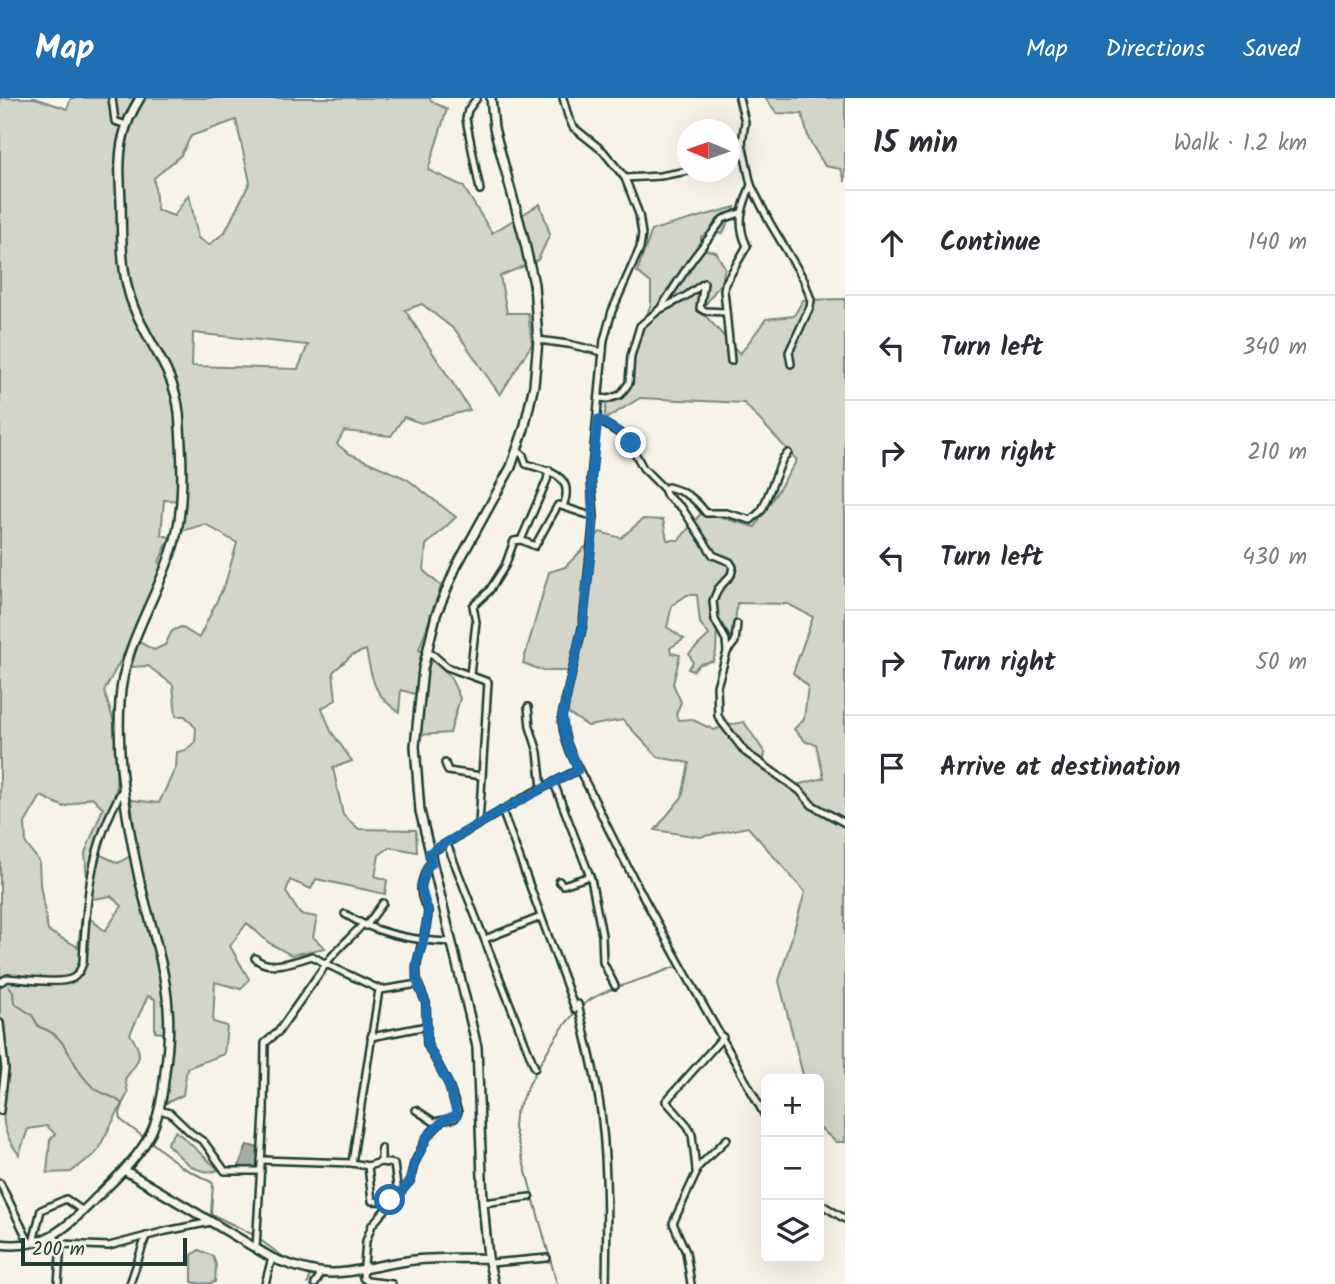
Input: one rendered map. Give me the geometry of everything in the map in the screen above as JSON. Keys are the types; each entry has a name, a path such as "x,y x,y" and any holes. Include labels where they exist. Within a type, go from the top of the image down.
{"street":[{"path":"112,98 115,121 126,125"},
{"path":"0,1244 31,1243 53,1236 83,1211 124,1170 145,1143 159,1110 169,1035 167,998 137,868 124,787 119,715 122,681 131,647 170,554 181,499 180,428 176,396 163,361 134,309 123,268 120,156 126,125 141,98"},
{"path":"477,98 468,110 466,122 480,190"},
{"path":"491,98 494,128 534,284 538,340 531,403 517,450 503,483 446,590 426,652 415,746 420,811 477,1047 483,1203 494,1284"},
{"path":"563,98 573,127 603,151 625,178 639,214 642,234 640,247 612,311 603,352 591,479 594,517 583,624 562,716 566,741 625,862 761,1109"},
{"path":"739,98 745,122 742,143 751,185 804,280 811,300 789,352 791,365"},
{"path":"625,178 677,173"},
{"path":"731,361 725,284 747,246 740,213 751,185"},
{"path":"659,310 723,219 740,213"},
{"path":"600,398 608,399 620,395 629,383 631,356 640,327 659,310 704,283 700,309 726,312"},
{"path":"538,340 603,352"},
{"path":"598,419 627,438 643,468 664,489 667,496 682,508 713,555 730,562 733,568 713,601 715,620 726,640 727,652 717,686 718,716 721,721 745,752 800,791 812,805 845,823"},
{"path":"517,450 523,455 526,464 549,470 559,476 565,487 563,506"},
{"path":"664,489 668,487 687,493 706,513 726,513 751,520 762,510 783,458 788,453"},
{"path":"521,540 549,470"},
{"path":"470,675 476,622 473,606 490,589 505,566 514,541 521,540 535,546 558,505 594,517"},
{"path":"727,652 735,642 737,624"},
{"path":"426,652 447,667 488,682 479,824"},
{"path":"528,708 538,752 542,788"},
{"path":"445,762 448,771 481,776"},
{"path":"429,853 578,770"},
{"path":"554,783 590,876 602,935 603,962 615,986"},
{"path":"0,982 8,978 64,980 79,972 83,963 91,874 108,820 124,787"},
{"path":"502,810 577,1006 596,1081 602,1120 607,1206 606,1284"},
{"path":"447,844 536,1068"},
{"path":"416,1110 434,1122 455,1118 457,1112 445,1076 427,1044 425,999 418,984 416,964 428,911 421,887 428,866 432,864"},
{"path":"559,881 563,885 590,876"},
{"path":"256,1248 265,1043 278,1031 339,946 364,925 383,903"},
{"path":"345,914 364,925 423,941 452,942"},
{"path":"485,939 541,917"},
{"path":"255,958 262,963 280,964 312,957 379,990 418,984"},
{"path":"352,1163 379,990"},
{"path":"0,1023 5,1069 0,1111"},
{"path":"371,1037 427,1026"},
{"path":"691,1284 686,1252 673,1223 695,1174 692,1134 666,1101 723,1037"},
{"path":"159,1110 170,1112 204,1142 225,1171 261,1171"},
{"path":"391,1284 365,1280 362,1272 368,1232 375,1219 410,1181 414,1164 427,1137 442,1121"},
{"path":"696,1169 727,1139"},
{"path":"381,1148 381,1162"},
{"path":"261,1160 368,1166 381,1162 394,1164 397,1186 401,1191"},
{"path":"368,1166 372,1201 392,1202"},
{"path":"124,1170 272,1258 317,1281 406,1261 547,1258"},
{"path":"0,1183 31,1243"},
{"path":"483,1203 530,1197"},
{"path":"31,1243 41,1210 66,1199 83,1211"},
{"path":"824,1206 845,1219"},
{"path":"53,1236 61,1244 109,1247 211,1222"},
{"path":"130,1284 146,1236"},
{"path":"58,1284 61,1244"},
{"path":"265,1284 272,1258"}],"shaded area":[{"path":"0,98 35,98 67,109 71,98 430,98 447,109 428,170 463,186 492,233 540,204 550,234 538,260 500,276 507,313 528,313 532,344 500,395 456,331 422,304 405,310 470,410 421,423 404,417 391,436 344,431 337,444 348,453 407,479 456,517 426,545 424,571 441,586 419,650 450,676 460,698 450,733 419,735 422,696 401,690 399,712 390,706 375,686 366,650 352,655 333,672 336,700 322,708 331,731 352,761 333,768 343,815 359,829 416,830 417,852 390,847 379,855 375,876 387,880 385,894 316,879 311,889 290,880 286,892 300,914 317,917 313,937 325,948 291,955 269,943 247,923 230,946 249,979 241,989 215,982 213,1022 227,1026 224,1054 187,1068 183,1095 166,1103 171,1034 155,1032 155,999 148,996 130,1034 138,1048 139,1057 125,1079 128,1093 96,1153 71,1172 47,1173 50,1140 55,1134 47,1126 28,1129 19,1155 6,1132 3,1118 5,1091 0,1089","holes":["236,120 250,182 225,232 209,245 198,238 189,194 174,216 157,210 154,178 181,155 191,136","193,333 308,345 298,369 192,366","164,500 185,501 182,531 205,524 237,543 225,584 199,638 181,627 172,631 165,645 154,650 139,642 131,667 148,666 173,685 176,716 185,716 196,728 195,742 186,750 177,752 176,767 159,803 131,800 137,852 118,863 99,854 90,882 92,899 111,896 122,906 105,931 87,916 82,916 78,947 48,931 39,861 26,844 25,823 41,796 64,807 92,797 103,808 85,853 87,879 116,790 117,732 104,691 125,652 161,569 159,562 170,537 161,535"]},
{"path":"765,98 845,98 845,182 841,169 825,166 809,140 802,114 777,113"},
{"path":"735,207 723,233 701,236 701,249 716,252 725,268 722,281 701,311 740,354 766,319 794,316 803,300 845,299 845,1142 836,1142 824,1131 824,1074 803,1074 779,981 805,892 748,827 700,837 655,830 682,797 689,763 658,757 623,720 588,726 568,713 572,671 543,671 523,663 549,572 565,567 600,532 621,538 643,519 663,520 667,540 679,540 702,512 755,527 797,460 744,403 640,398 604,420 607,400 620,397 628,389 633,376 632,361 651,303 651,283 637,272 652,230","holes":["687,595 697,595 700,623 709,635 689,654 693,662 688,669 693,671 700,664 713,661 717,631 723,627 730,636 734,636 737,603 788,604 813,617 793,673 808,686 804,719 794,729 806,742 816,744 824,778 792,786 762,770 765,753 744,722 714,730 691,719 678,720 676,714 681,702 673,684 680,655 671,653 670,648 684,639 667,627 672,605"]},
{"path":"176,1131 219,1170 203,1171 184,1161 167,1144"},
{"path":"247,1145 259,1148 258,1166 238,1169"},
{"path":"199,1250 213,1256 216,1265 215,1282 192,1282 192,1255"}],"waterway":[{"path":"557,1284 514,1128 515,1115 558,1034 581,1007 603,993 674,967"},
{"path":"9,987 13,992 14,1003 32,1015 39,1027 57,1037 86,1081 98,1091 120,1102 123,1105 121,1120 146,1139"},
{"path":"151,1142 182,1167 213,1183 211,1214 252,1234 286,1259"},
{"path":"308,1284 311,1273"}],"route":[{"path":"390,1200 392,1202 410,1181 414,1164 427,1137 442,1121 457,1115 448,1083 427,1044 426,1003 416,979 416,964 423,944 428,911 421,887 422,878 432,864 429,853 532,793 578,770 566,741 562,716 583,624 593,533 591,479 598,419 631,443"}]}
